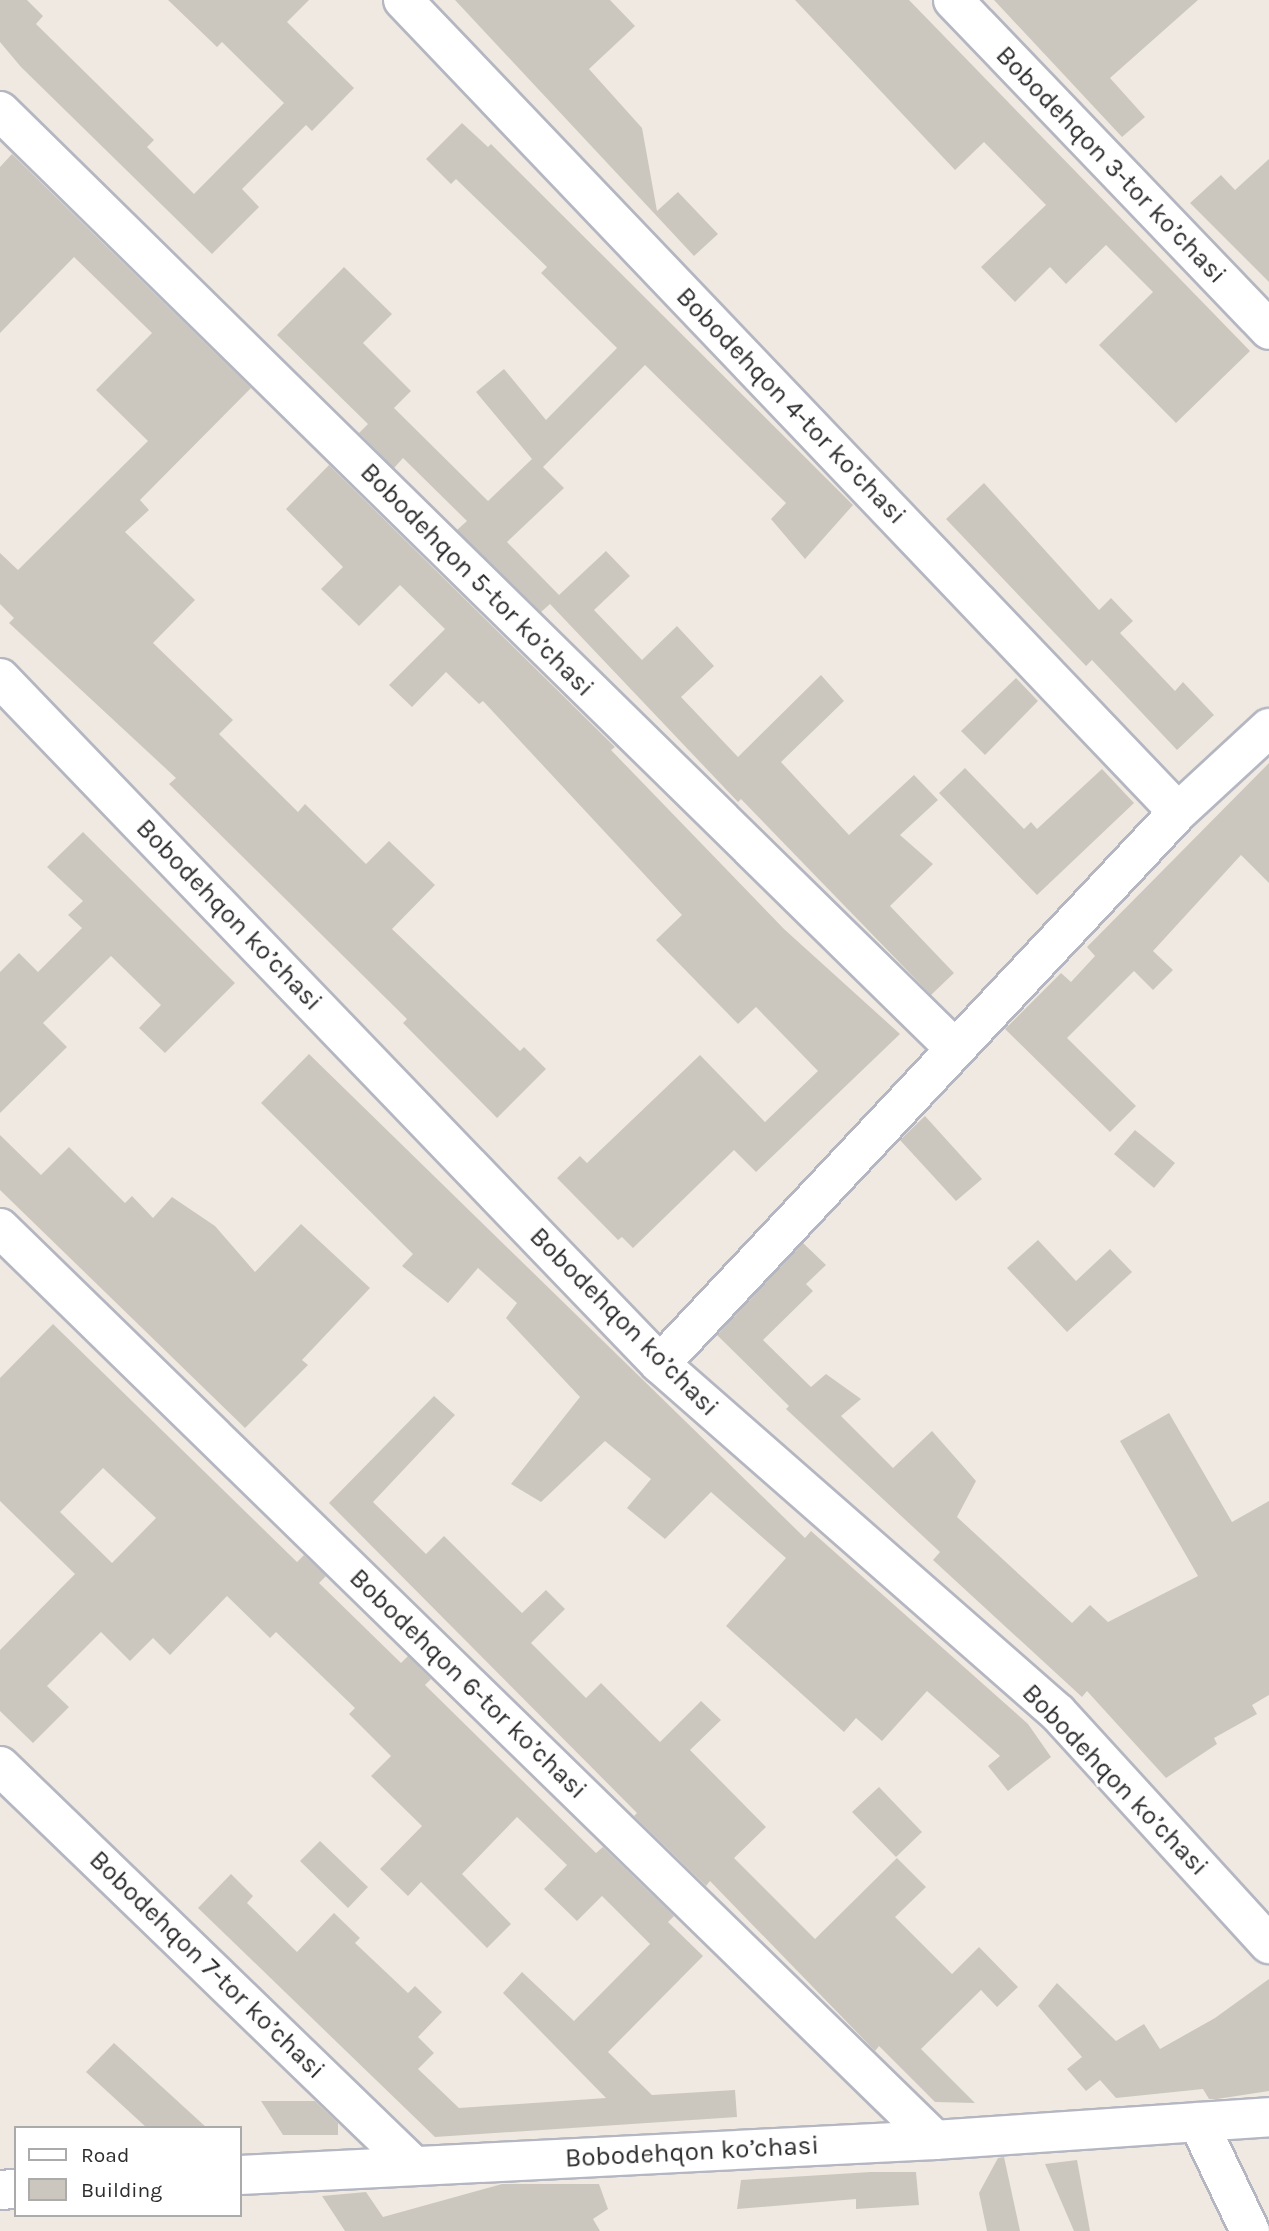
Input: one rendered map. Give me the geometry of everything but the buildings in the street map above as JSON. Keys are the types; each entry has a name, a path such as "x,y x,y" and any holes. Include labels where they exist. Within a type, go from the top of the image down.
{"street":[{"name":"Bobodehqon 4-tor koʼchasi","path":"403,0 1178,812"},
{"name":"Bobodehqon 3-tor koʼchasi","path":"953,0 1269,330"},
{"name":"Bobodehqon 5-tor koʼchasi","path":"0,111 954,1048"},
{"name":"Bobodehqon koʼchasi","path":"0,678 660,1364 1058,1713 1269,1944"},
{"path":"660,1364 1178,812 1269,727"},
{"name":"Bobodehqon 6-tor koʼchasi","path":"0,1228 935,2140"},
{"name":"Bobodehqon 7-tor koʼchasi","path":"0,1766 413,2165"},
{"name":"Bobodehqon koʼchasi","path":"242,2175 935,2140 1269,2117"},
{"path":"1198,2122 1250,2231"}]}
